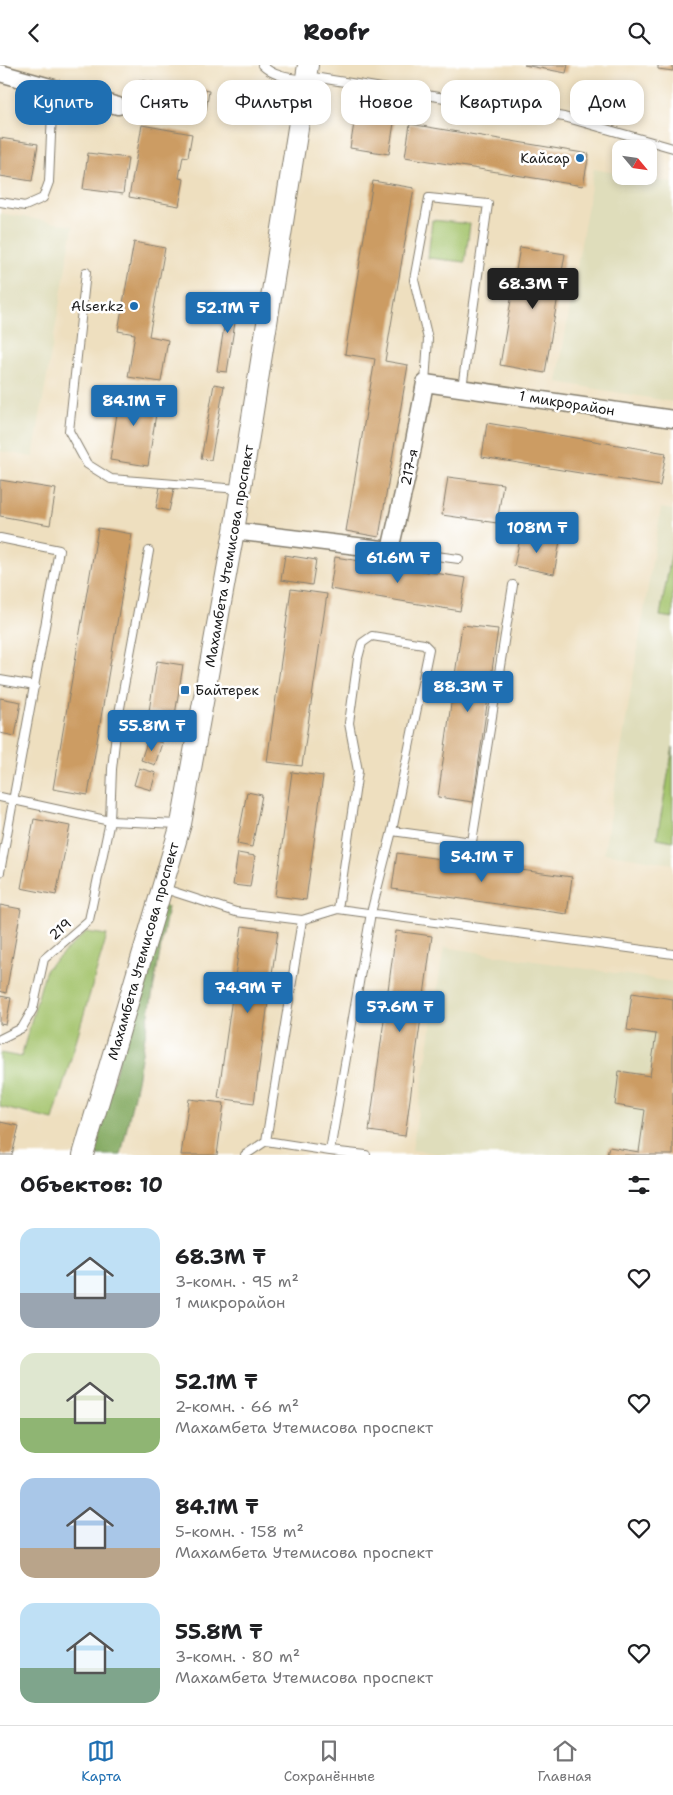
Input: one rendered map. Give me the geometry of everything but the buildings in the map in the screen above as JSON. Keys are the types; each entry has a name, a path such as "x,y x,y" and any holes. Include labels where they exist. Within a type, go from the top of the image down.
{"street":[{"path":"0,73 25,80"},
{"name":"Махамбета Утемисова проспект","path":"83,1155 181,824 241,489 306,74"},
{"path":"112,104 118,106"},
{"name":"1 микрорайон","path":"425,383 673,419"},
{"name":"217-я","path":"390,550 410,463 425,383"},
{"path":"234,531 390,550"}],"lane":[{"path":"262,65 276,75 306,74 564,117 673,148"},
{"path":"0,202 25,206 42,198 50,182 52,125"},
{"path":"425,383 428,339 414,281 429,199 488,204 462,388"},
{"path":"86,272 69,431 86,464 111,479 241,489"},
{"path":"0,538 59,550 0,872"},
{"path":"390,550 459,559"},
{"name":"219","path":"0,1039 22,1028 33,1009 44,959 89,920 110,821 112,769 117,724 149,551"},
{"path":"392,831 472,842 513,585"},
{"path":"330,1151 371,913 392,831 430,649 424,644 372,636 362,643 358,657 349,723 358,771 338,909"},
{"path":"0,680 35,686"},
{"path":"0,797 110,821 181,824"},
{"path":"162,888 236,912 302,921 338,909 673,954"},
{"path":"266,1141 302,921"},
{"path":"245,1155 266,1141 366,1155"}],"shaded area":[{"path":"594,169 612,172 612,185 658,185 658,180 673,183 673,402 557,382"},
{"path":"0,213 73,226 33,457 0,451"},
{"path":"661,508 673,510 673,864 604,853"},
{"path":"444,947 673,982 673,1155 448,1155 412,1150"}],"green space":[{"path":"432,220 470,224 465,262 428,258"},
{"path":"673,545 673,618 660,616"},
{"path":"673,747 673,841 657,838"},
{"path":"163,905 168,907 137,1081 121,1155 92,1155"},
{"path":"86,932 107,935 53,1120 0,1107 0,1053 21,1057 46,969"}],"place":[{"name":"Кайсар","path":"580,158"},
{"name":"Alser.kz","path":"134,306"},
{"name":"Байтерек","path":"185,690"}]}
